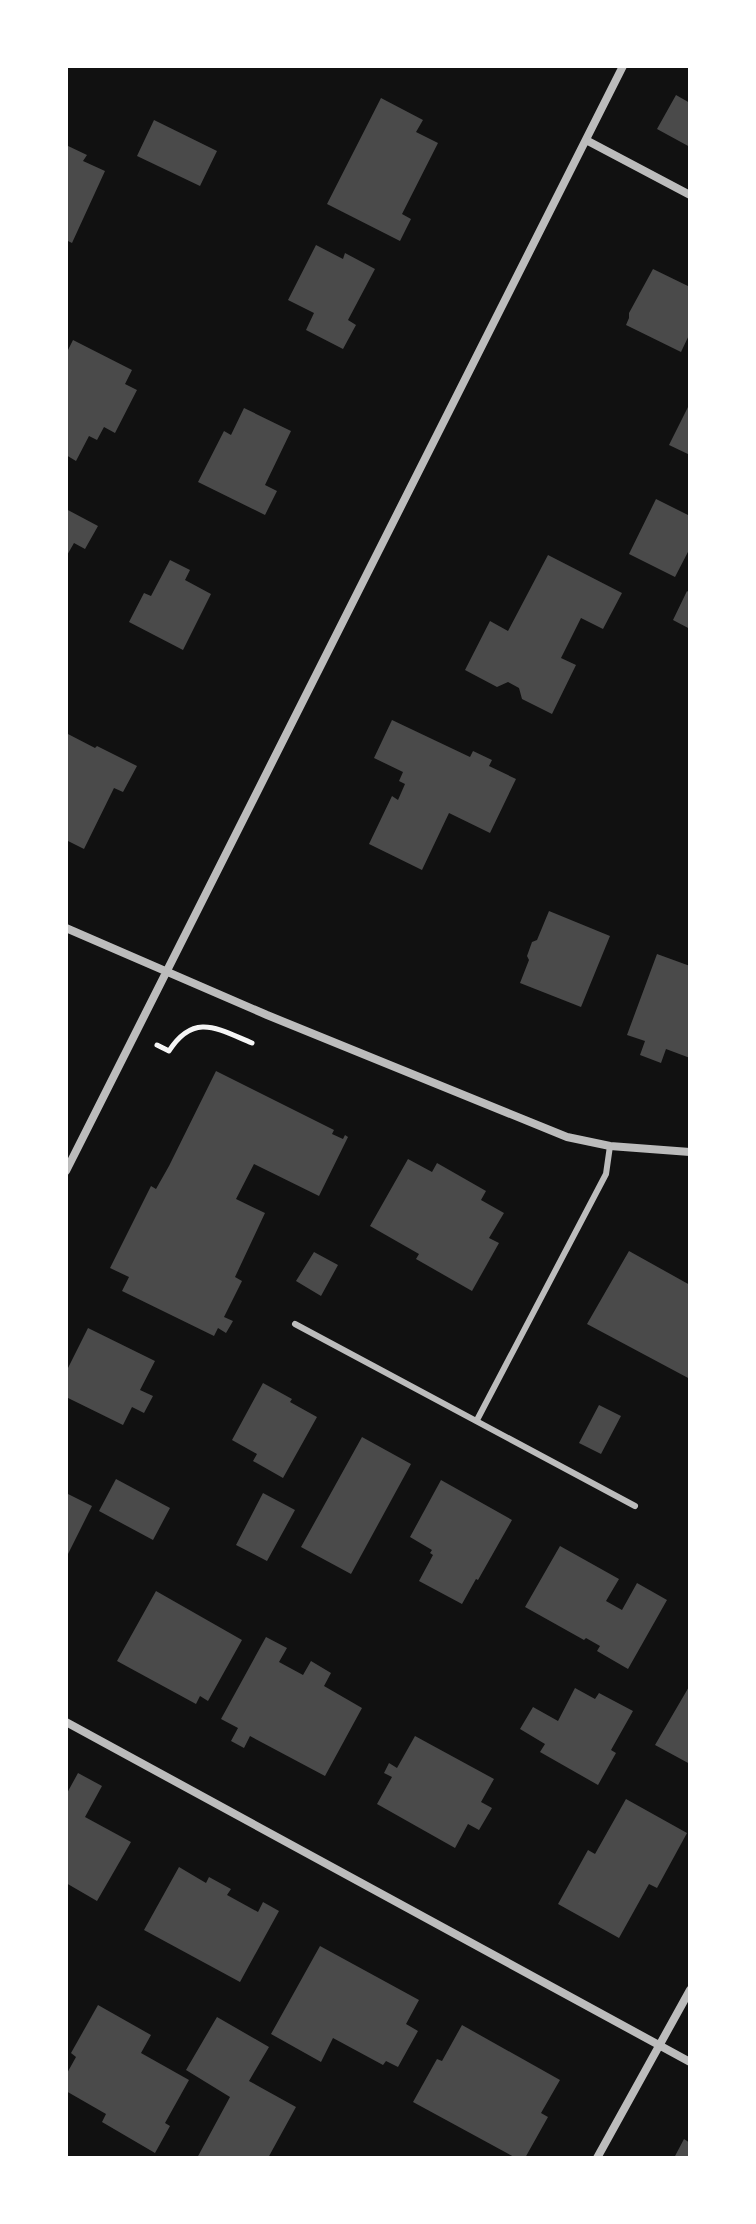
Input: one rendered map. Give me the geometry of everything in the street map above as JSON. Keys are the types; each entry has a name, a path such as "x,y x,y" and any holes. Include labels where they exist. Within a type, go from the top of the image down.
{"street":[{"path":"66,1171 623,66"},
{"path":"586,140 690,195"},
{"path":"66,928 267,1015 567,1137 610,1146 690,1152"},
{"path":"66,1722 690,2062"},
{"path":"597,2158 690,1990"}],"lane":[{"path":"477,1420 606,1174 610,1146"},
{"path":"295,1324 635,1506"}],"path":[{"path":"135,1034 169,1051 177,1038 208,1025 266,1049"}],"building":[{"path":"676,95 690,103 690,147 657,129"},
{"path":"381,98 423,120 416,132 438,143 402,214 411,219 400,241 327,204"},
{"path":"154,120 217,151 200,186 137,156"},
{"path":"66,145 87,155 83,161 105,171 72,243 66,240"},
{"path":"316,245 343,259 345,253 375,269 348,320 356,325 343,349 306,330 314,313 288,300"},
{"path":"653,269 690,287 690,333 681,352 626,325 629,313"},
{"path":"73,340 132,370 125,384 137,390 115,433 104,427 97,440 89,436 76,461 66,455 66,354"},
{"path":"690,403 690,455 669,445"},
{"path":"244,408 291,431 265,485 277,491 265,515 198,482 224,431 231,435"},
{"path":"656,499 690,516 690,548 675,577 629,554"},
{"path":"66,509 98,526 85,549 74,543 66,557"},
{"path":"548,555 622,593 603,629 581,618 561,658 576,665 552,714 522,699 519,688 508,682 497,687 465,670 490,621 508,631"},
{"path":"170,560 190,570 185,580 211,594 183,650 129,622 144,593 151,596"},
{"path":"687,591 690,593 690,629 673,620"},
{"path":"392,720 470,757 473,751 492,760 489,766 516,779 490,833 449,813 422,870 369,844 392,796 398,800 405,784 399,781 403,772 374,758"},
{"path":"66,733 137,766 123,792 114,788 84,849 66,840"},
{"path":"549,911 610,936 581,1007 520,983 532,942 537,940"},
{"path":"657,954 690,966 690,1058 666,1049 661,1063 640,1055 645,1041 627,1035"},
{"path":"216,1071 334,1130 332,1134 343,1139 345,1135 348,1137 319,1196 254,1164 236,1199 265,1213 235,1277 242,1281 224,1317 233,1321 226,1333 218,1328 214,1336 122,1291 129,1277 110,1268 151,1186 156,1189 169,1166"},
{"path":"408,1159 432,1172 437,1163 486,1191 481,1200 504,1213 489,1238 499,1243 472,1291 416,1259 419,1254 370,1226"},
{"path":"629,1251 690,1285 690,1379 587,1324"},
{"path":"314,1252 338,1265 321,1296 296,1281"},
{"path":"88,1328 155,1361 140,1390 153,1396 144,1413 132,1407 123,1425 66,1397 66,1372"},
{"path":"263,1383 317,1417 283,1478 253,1461 257,1454 232,1440"},
{"path":"599,1405 621,1416 601,1454 579,1443"},
{"path":"362,1437 411,1464 351,1574 301,1547"},
{"path":"116,1479 170,1508 153,1540 99,1511"},
{"path":"441,1480 512,1520 462,1604 419,1581 433,1555 430,1553 432,1550 410,1537"},
{"path":"66,1493 92,1506 66,1558"},
{"path":"263,1493 295,1510 267,1561 236,1545"},
{"path":"560,1546 619,1579 606,1601 622,1610 637,1583 667,1600 628,1669 597,1651 600,1646 525,1607"},
{"path":"156,1591 242,1640 208,1701 200,1696 196,1704 117,1661"},
{"path":"266,1637 287,1648 279,1662 303,1675 311,1661 331,1673 324,1686 362,1708 325,1776 250,1736 244,1748 231,1741 238,1728 221,1719"},
{"path":"690,1685 690,1764 655,1745"},
{"path":"575,1688 595,1699 599,1693 633,1711 611,1750 616,1753 598,1785 540,1752 545,1744 520,1729 533,1707 558,1721"},
{"path":"415,1736 494,1779 481,1802 492,1808 479,1830 468,1824 455,1848 377,1804 392,1777 384,1773 389,1763 397,1768"},
{"path":"78,1773 102,1786 85,1817 131,1842 97,1901 66,1883 66,1795"},
{"path":"626,1799 687,1833 657,1888 649,1884 619,1938 558,1904 588,1850 595,1854"},
{"path":"179,1867 206,1883 209,1877 231,1889 227,1895 258,1912 263,1902 279,1911 240,1982 144,1930"},
{"path":"320,1946 419,2000 406,2024 418,2031 398,2067 386,2061 383,2065 333,2038 321,2062 271,2034"},
{"path":"98,2005 151,2035 141,2053 189,2080 165,2123 170,2126 155,2153 102,2122 106,2114 66,2091 66,2075 76,2057 71,2053"},
{"path":"217,2017 269,2047 249,2081 296,2107 268,2158 197,2158 230,2097 186,2070"},
{"path":"462,2025 560,2080 541,2113 548,2117 525,2158 516,2158 413,2102 437,2059 442,2061"},
{"path":"684,2139 690,2143 690,2158 674,2158"}]}
